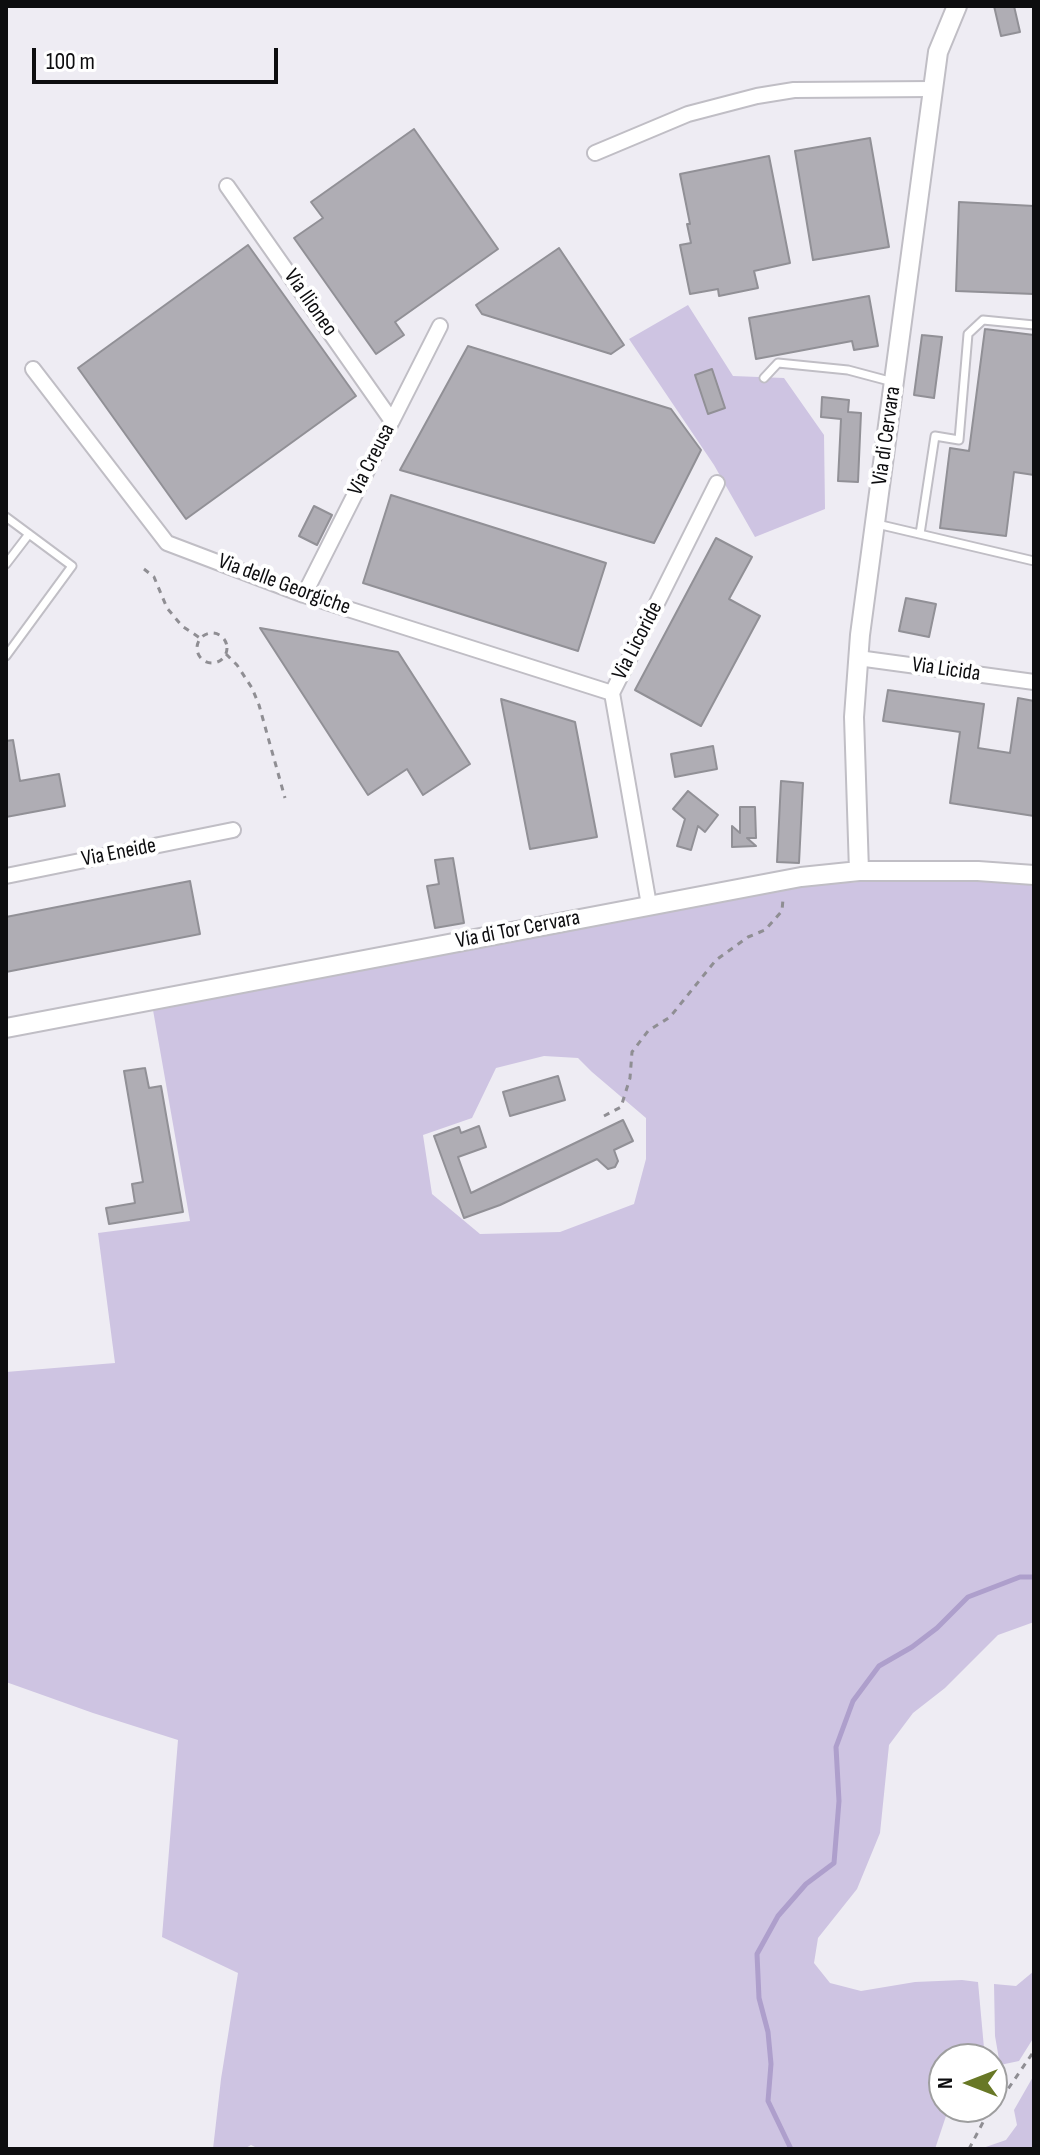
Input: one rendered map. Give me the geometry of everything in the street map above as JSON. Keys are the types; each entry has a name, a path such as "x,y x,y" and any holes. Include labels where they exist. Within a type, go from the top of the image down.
{"street":[{"name":"Via di Cervara","path":"859,871 854,717 858,658 938,52 957,6"},
{"path":"595,153 688,114 757,96 794,90 933,89"},
{"name":"Via Ilioneo","path":"227,186 392,421"},
{"name":"Via Creusa","path":"304,595 440,326"},
{"name":"Via delle Georgiche","path":"33,369 167,543 304,595 612,693"},
{"name":"Via Licoride","path":"649,905 612,693 717,483"},
{"name":"Via Licida","path":"858,658 1034,682"},
{"name":"Via Eneide","path":"6,876 233,830"},
{"name":"Via di Tor Cervara","path":"6,1028 780,881 859,871 978,871 1034,875"}],"lane":[{"path":"920,534 935,436 959,440 968,334 983,320 1034,325"},
{"path":"764,378 778,363 848,370 895,383"},
{"path":"6,517 72,566 6,656"},
{"path":"875,523 1034,561"},
{"path":"6,564 29,534"}],"path":[{"path":"144,569 154,577 167,608 182,626 200,638"},
{"path":"209,633 220,635 226,643 226,654 219,662 209,663 200,658 196,648 200,638 209,633"},
{"path":"226,654 252,688 259,705 285,798"},
{"path":"604,1116 621,1107 630,1078 632,1052 648,1031 670,1017 716,960 748,937 765,930 782,911 780,881"},
{"path":"1008,2089 1034,2051"},
{"path":"969,2149 983,2123"}],"shaded area":[{"path":"688,305 733,376 784,378 824,435 825,509 755,537 714,465 629,339"},
{"path":"972,879 1034,885 1034,1622 998,1635 945,1688 913,1713 889,1745 880,1833 857,1889 818,1938 814,1963 830,1983 861,1991 915,1982 978,1982 984,2043 928,2043 928,2123 944,2123 935,2149 259,2149 251,2145 244,2149 213,2149 238,1973 162,1937 178,1740 6,1682 6,1372 115,1363 98,1233 190,1221 153,1010 753,893 803,886","holes":["544,1056 578,1058 646,1118 646,1159 634,1204 560,1232 480,1234 432,1194 423,1135 472,1118 496,1068"]},
{"path":"1034,1971 1034,2037 1019,2061 1008,2063 1008,2043 996,2043 994,1984 1016,1986"},
{"path":"1034,2075 1034,2149 980,2149 1006,2140 1017,2125 1014,2110"}],"building":[{"path":"994,6 1014,6 1020,32 1001,36"},
{"path":"414,129 498,249 395,322 404,335 376,354 294,238 323,218 311,202"},
{"path":"870,138 889,247 813,260 795,151"},
{"path":"769,156 790,263 754,271 758,288 719,296 718,289 690,294 680,245 691,243 680,174"},
{"path":"959,202 1034,206 1034,294 956,291"},
{"path":"248,245 356,396 186,519 78,368"},
{"path":"559,248 624,345 611,354 482,314 476,305"},
{"path":"869,296 878,346 854,350 852,341 756,359 749,318"},
{"path":"985,329 1034,335 1034,475 1014,472 1006,536 940,528 950,448 969,451"},
{"path":"922,335 942,337 934,398 914,395"},
{"path":"468,346 671,409 701,450 654,543 400,470"},
{"path":"712,369 725,408 708,414 695,375"},
{"path":"822,397 849,400 848,412 861,413 858,482 838,481 841,419 821,417"},
{"path":"391,495 606,563 578,651 363,583"},
{"path":"314,506 332,515 317,545 299,536"},
{"path":"716,538 752,557 729,599 760,616 701,726 635,690"},
{"path":"906,598 936,604 929,637 899,631"},
{"path":"260,628 398,652 470,764 423,795 407,769 368,795"},
{"path":"888,690 984,704 978,748 1010,753 1018,698 1034,701 1034,816 950,803 960,732 883,721"},
{"path":"501,699 575,722 597,837 530,849"},
{"path":"13,740 20,781 59,774 65,806 6,817 6,741"},
{"path":"713,746 717,769 675,777 671,754"},
{"path":"781,781 803,783 799,863 777,862"},
{"path":"688,791 718,815 705,832 698,826 691,850 677,846 685,819 673,809"},
{"path":"740,807 755,807 756,838 747,838 756,846 732,847 732,826 740,833"},
{"path":"453,858 464,923 435,928 427,886 439,884 435,860"},
{"path":"190,881 200,934 6,972 6,917"},
{"path":"145,1068 149,1088 161,1086 183,1212 109,1224 106,1208 135,1203 132,1184 143,1182 124,1071"},
{"path":"558,1076 565,1100 510,1116 503,1092"},
{"path":"623,1120 633,1141 614,1150 618,1161 615,1167 608,1169 597,1159 500,1205 464,1218 434,1136 459,1127 461,1133 479,1126 486,1147 458,1157 471,1193"}],"waterway":[{"path":"791,2149 768,2101 771,2064 768,2032 759,1998 757,1954 778,1916 806,1884 834,1863 839,1801 836,1747 853,1701 879,1666 937,1628 968,1597 1020,1577 1034,1577"}]}
